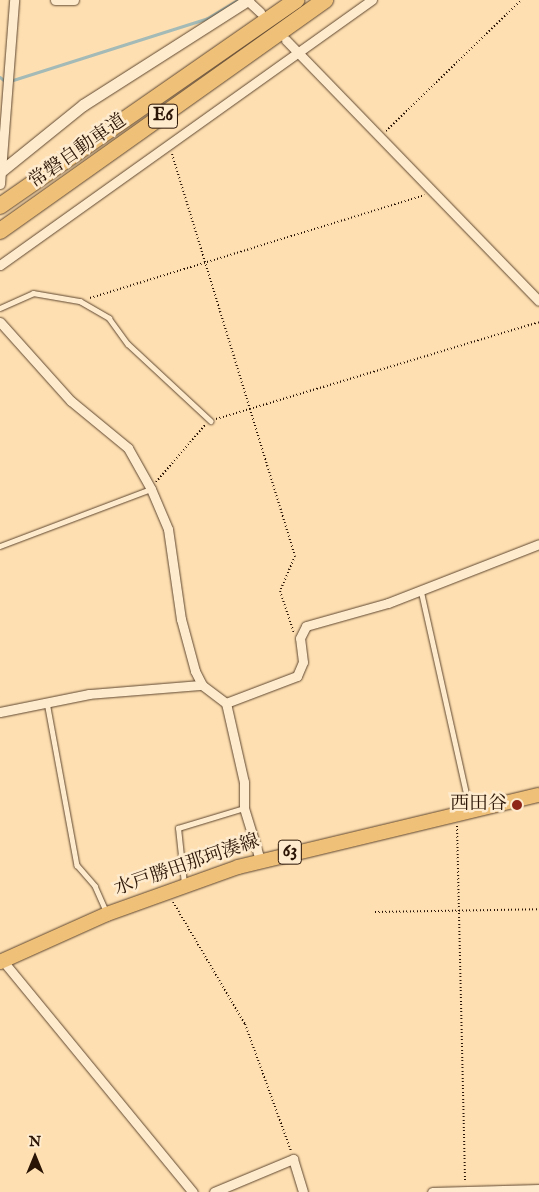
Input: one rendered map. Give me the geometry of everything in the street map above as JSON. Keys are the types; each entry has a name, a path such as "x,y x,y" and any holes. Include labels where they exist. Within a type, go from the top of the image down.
{"highway":[{"name":"常磐自動車道","path":"0,206 296,0"},
{"name":"常磐自動車道","path":"0,231 325,0"}],"main road":[{"name":"水戸勝田那珂湊線","path":"2,962 107,914 166,890 260,860 539,795"}],"street":[{"path":"0,184 14,0"},
{"path":"54,0 74,0"},
{"path":"0,171 83,105 247,0 260,12"},
{"path":"0,265 372,0"},
{"path":"286,40 539,301"},
{"path":"0,322 71,402 128,448 151,488 168,529 181,619 202,684 226,703 244,782 244,808 260,860"},
{"path":"226,703 297,676 303,662 300,638 306,626 421,590 539,544"},
{"path":"0,712 46,702 202,684"},
{"path":"2,962 193,1192"},
{"path":"214,1192 293,1158 303,1192"},
{"path":"432,1192 539,1190"}],"lane":[{"path":"0,308 33,293 80,301 109,318 128,344 211,420"},
{"path":"0,546 151,488"},
{"path":"421,590 464,812"},
{"path":"46,702 77,865 95,886 107,914"},
{"path":"184,884 178,828 244,808"}],"path":[{"path":"380,137 521,0"},
{"path":"169,145 295,556 280,591 291,631 300,638"},
{"path":"80,301 434,193"},
{"path":"151,488 211,420 250,410 539,322"},
{"path":"464,812 459,911 465,1191"},
{"path":"166,890 245,1024 293,1158"},
{"path":"375,912 539,909"}],"waterway":[{"path":"10,81 206,19 238,0"},
{"path":"0,77 5,81"}],"place":[{"name":"西田谷","path":"517,805"}]}
